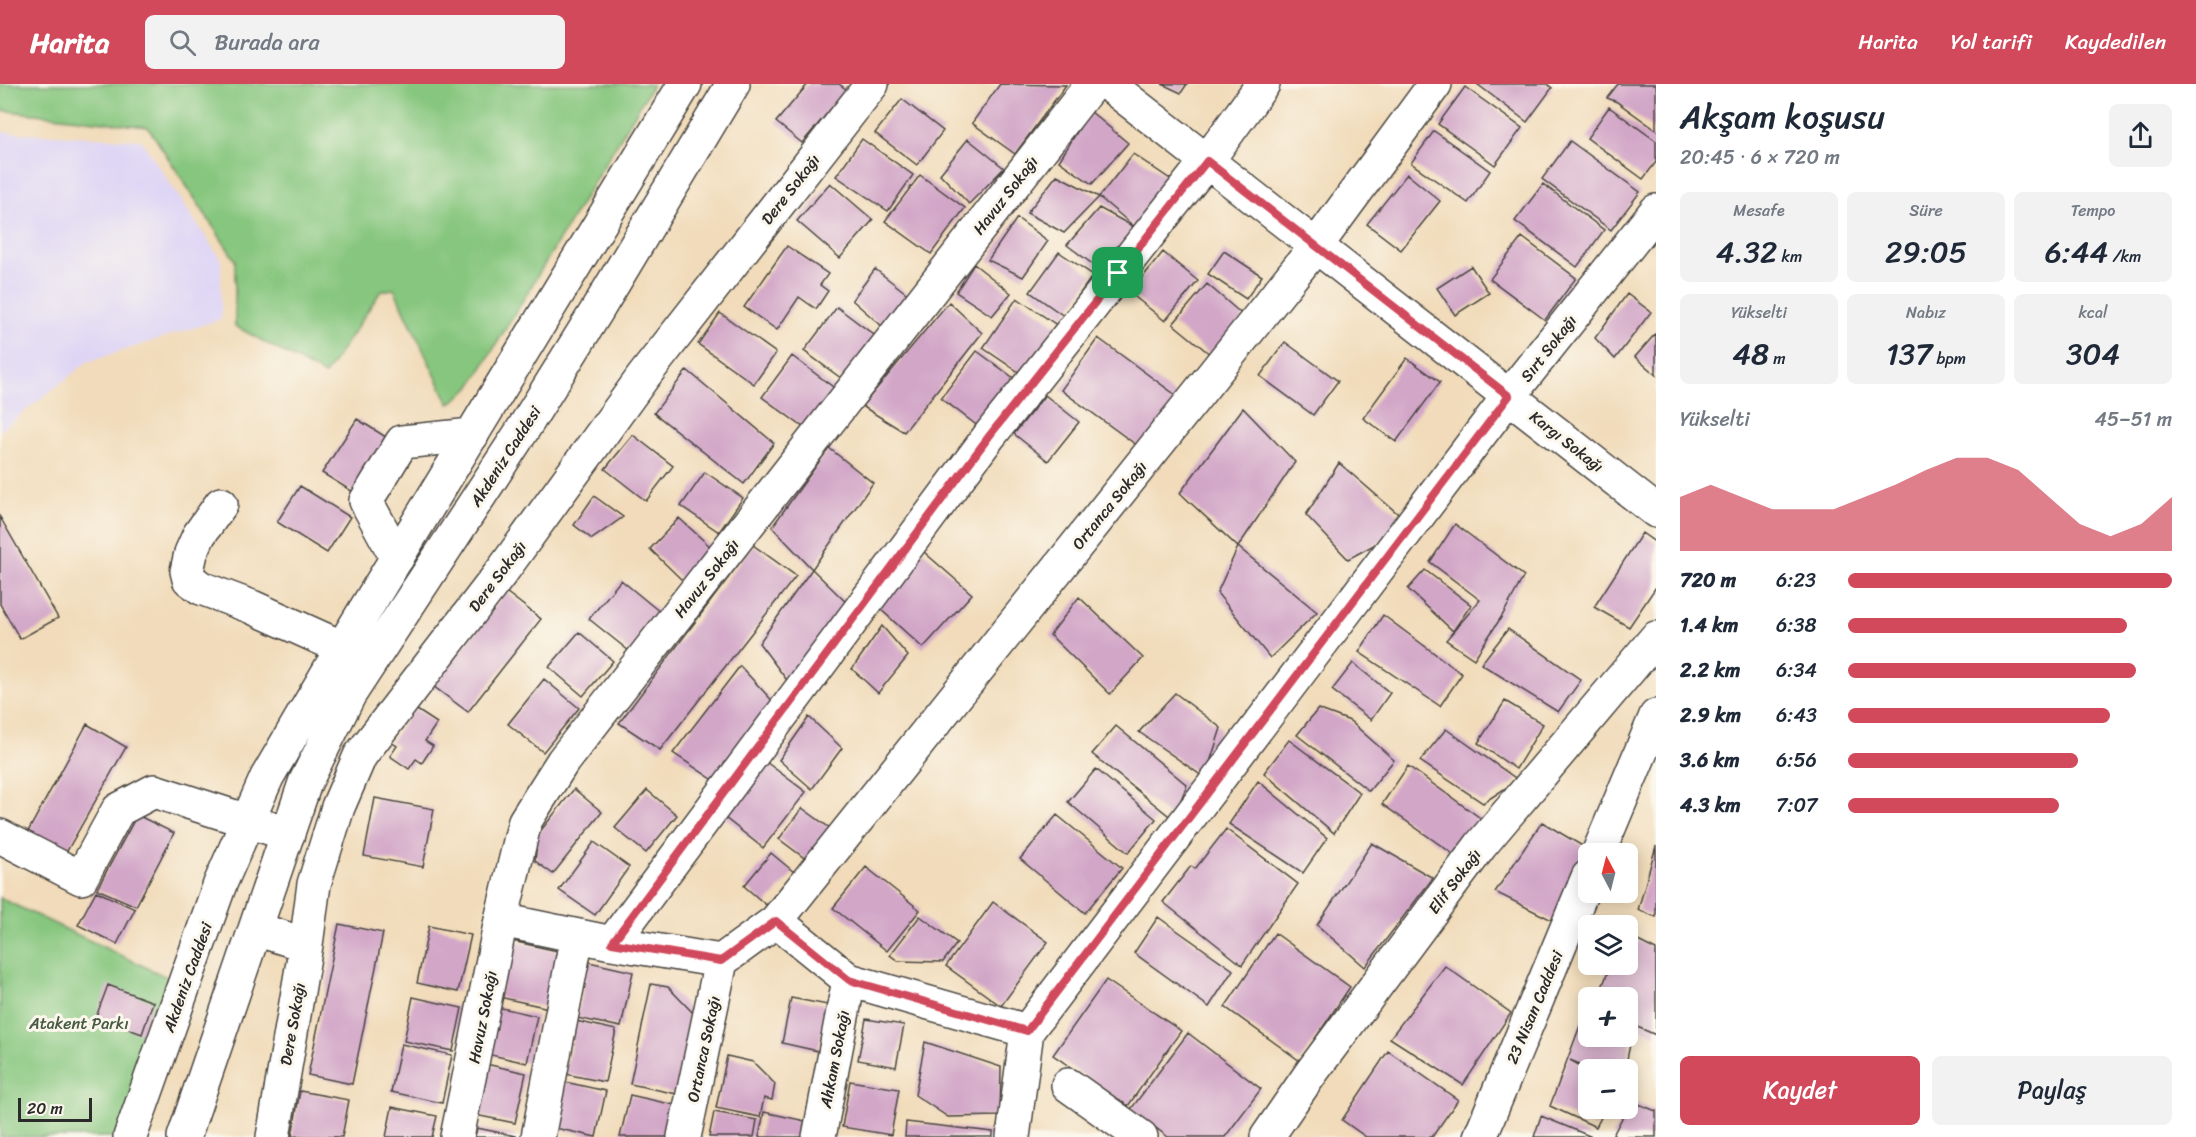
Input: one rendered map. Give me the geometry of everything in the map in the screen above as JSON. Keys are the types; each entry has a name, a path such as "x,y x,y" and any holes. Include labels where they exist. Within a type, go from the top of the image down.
{"street":[{"name":"Akdeniz Caddesi","path":"130,1137 220,884 267,777 342,648 685,84"},
{"name":"Akdeniz Caddesi","path":"184,1137 305,783 349,695 539,403 733,84"},
{"name":"Dere Sokağı","path":"273,1137 306,945 314,884 338,807 360,756 503,570 643,377 872,84"},
{"name":"Havuz Sokağı","path":"458,1137 501,920 525,821 563,761 1092,84"},
{"name":"Kargı Sokağı","path":"1108,84 1656,511"},
{"path":"612,943 990,435 1207,161 1263,84"},
{"name":"Ortanca Sokağı","path":"684,1137 721,961 776,921 1316,246 1435,84"},
{"name":"Sırt Sokağı","path":"1013,1137 1027,1031 1509,396 1656,212"},
{"path":"397,558 366,501 384,471 402,442 472,435"},
{"path":"221,504 195,544 187,570 189,579 201,588 252,607 342,648"},
{"name":"Elif Sokağı","path":"1267,1137 1311,1073 1481,845 1656,638"},
{"path":"1604,843 1656,716"},
{"path":"0,836 81,878 117,810 154,791 288,834"},
{"name":"23 Nisan Caddesi","path":"1480,1137 1578,902"},
{"path":"501,920 612,943 721,961"},
{"path":"776,921 849,980 1027,1031"},
{"path":"256,929 306,945"},
{"path":"538,1137 577,936"},
{"name":"Ahkam Sokağı","path":"819,1137 849,980"},
{"path":"1068,1085 1141,1137"}],"shaded area":[{"path":"0,132 141,140 221,260 221,319 87,362 0,431"}],"green space":[{"path":"0,84 653,84 470,388 449,404 394,289 381,291 325,375 235,326 235,260 148,127 0,110"},
{"name":"Atakent Parkı","path":"0,898 177,982 124,1137 0,1137"}],"building":[{"path":"808,84 839,84 847,90 802,143 776,122"},
{"path":"1000,84 1066,85 1015,154 972,123"},
{"path":"1162,84 1187,84 1181,93"},
{"path":"1477,84 1547,84 1552,88 1527,122"},
{"path":"1618,84 1656,84 1656,130 1617,102 1607,98"},
{"path":"1465,87 1522,128 1495,165 1438,124"},
{"path":"902,99 943,131 917,165 875,133"},
{"path":"1609,107 1656,141 1656,162 1643,179 1587,138"},
{"path":"1090,111 1128,143 1092,184 1059,161"},
{"path":"1434,131 1490,171 1468,203 1411,163"},
{"path":"862,139 913,175 888,211 836,176"},
{"path":"968,139 1004,168 969,204 940,174"},
{"path":"1570,141 1640,192 1611,230 1542,179"},
{"path":"1133,154 1173,181 1103,272 1067,245 1099,208 1136,228 1099,197"},
{"path":"1407,174 1440,201 1401,250 1367,224"},
{"path":"920,175 965,208 931,254 885,221"},
{"path":"1057,175 1099,197 1064,233 1027,213"},
{"path":"830,183 873,220 840,258 797,221"},
{"path":"1543,184 1604,230 1577,267 1515,221"},
{"path":"1017,218 1048,241 1023,277 988,260"},
{"path":"1522,237 1576,278 1545,320 1490,279"},
{"path":"787,246 828,274 820,285 828,291 816,309 799,297 777,330 744,307"},
{"path":"1224,251 1262,276 1246,299 1208,274"},
{"path":"1059,252 1093,275 1064,316 1030,292"},
{"path":"1163,252 1198,281 1165,321 1130,293"},
{"path":"974,264 1011,293 992,316 956,292"},
{"path":"1471,266 1489,293 1455,315 1437,288"},
{"path":"875,269 910,296 883,327 852,300"},
{"path":"1207,284 1244,316 1211,355 1173,324"},
{"path":"1627,294 1651,312 1615,359 1595,338"},
{"path":"1017,298 1061,328 1026,377 983,348"},
{"path":"949,302 982,333 904,432 862,406"},
{"path":"837,307 878,338 845,381 804,351"},
{"path":"720,313 776,353 754,384 698,344"},
{"path":"1656,333 1656,375 1635,357"},
{"path":"1098,338 1181,399 1142,449 1061,390"},
{"path":"1285,342 1338,381 1313,415 1260,376"},
{"path":"977,351 1019,382 983,430 941,398"},
{"path":"792,356 837,390 807,430 762,397"},
{"path":"1407,358 1440,382 1396,442 1363,418"},
{"path":"687,370 774,443 744,484 654,413"},
{"path":"1045,395 1079,422 1048,461 1014,434"},
{"path":"1243,408 1295,462 1238,547 1180,493"},
{"path":"357,419 410,452 376,506 322,473"},
{"path":"633,435 673,466 646,501 605,469"},
{"path":"829,448 873,483 812,569 772,527"},
{"path":"1339,463 1411,525 1348,559 1306,515"},
{"path":"705,472 743,498 719,532 681,506"},
{"path":"300,486 350,517 327,553 277,522"},
{"path":"594,496 623,517 592,539 574,525"},
{"path":"0,517 58,618 20,639 0,604"},
{"path":"679,518 714,550 686,584 650,549"},
{"path":"1455,524 1524,576 1474,659 1446,640 1480,600 1430,562"},
{"path":"1642,533 1656,543 1656,587 1629,627 1594,607"},
{"path":"753,545 796,576 660,750 619,723"},
{"path":"916,545 972,594 923,648 877,606"},
{"path":"1238,547 1317,612 1270,658 1217,593"},
{"path":"812,569 855,611 792,687 759,643"},
{"path":"1425,570 1471,605 1453,631 1408,589"},
{"path":"621,580 666,617 634,655 589,619"},
{"path":"506,592 541,619 468,712 433,686"},
{"path":"1079,597 1143,658 1110,694 1050,635"},
{"path":"1383,615 1462,674 1440,706 1359,652"},
{"path":"882,626 908,656 878,693 852,669"},
{"path":"1508,629 1581,680 1558,712 1481,664"},
{"path":"579,632 613,661 583,696 549,667"},
{"path":"1353,663 1390,693 1371,720 1332,690"},
{"path":"740,666 779,708 718,783 673,753"},
{"path":"544,679 579,708 543,752 508,724"},
{"path":"1175,693 1221,728 1205,778 1139,732"},
{"path":"1505,701 1543,724 1516,769 1478,743"},
{"path":"414,708 437,723 425,741 433,746 422,763 416,759 409,769 390,756 397,746 391,742"},
{"path":"1318,709 1350,721 1394,760 1369,791 1297,735"},
{"path":"809,717 842,748 812,789 779,760"},
{"path":"87,724 126,747 63,858 25,837"},
{"path":"1116,726 1187,785 1173,819 1092,754"},
{"path":"1446,729 1518,780 1483,803 1420,761"},
{"path":"1289,740 1360,793 1334,833 1264,773"},
{"path":"766,762 806,792 763,848 724,817"},
{"path":"1408,766 1483,820 1456,856 1382,804"},
{"path":"1096,769 1156,819 1128,853 1068,802"},
{"path":"1258,781 1327,838 1303,873 1229,824"},
{"path":"574,789 602,812 553,874 535,861 538,834"},
{"path":"647,790 677,815 646,853 615,828"},
{"path":"375,798 434,809 423,867 364,856"},
{"path":"802,808 834,831 811,863 779,839"},
{"path":"137,815 174,833 136,906 97,889"},
{"path":"1057,815 1122,868 1085,913 1020,859"},
{"path":"1542,822 1578,843 1578,882 1560,924 1495,892"},
{"path":"1226,829 1298,884 1242,965 1163,902 1191,866 1195,869"},
{"path":"594,842 629,867 595,915 559,890"},
{"path":"1372,843 1433,878 1365,967 1317,925"},
{"path":"1656,846 1656,917 1638,910"},
{"path":"771,853 794,872 766,905 744,886"},
{"path":"866,867 920,910 887,951 833,908"},
{"path":"96,891 135,909 117,944 78,925"},
{"path":"993,902 1048,942 1001,1006 946,966"},
{"path":"920,916 957,943 943,962 898,961 890,955"},
{"path":"1158,917 1233,970 1209,1007 1134,953"},
{"path":"339,924 383,933 352,1084 308,1075"},
{"path":"429,926 471,935 458,992 417,983"},
{"path":"1275,933 1350,987 1300,1061 1225,1007"},
{"path":"512,941 562,952 549,1008 499,997"},
{"path":"1638,941 1656,950 1656,1035 1638,1027 1638,987 1602,987 1607,975 1638,975"},
{"path":"589,962 633,972 621,1027 577,1018"},
{"path":"1445,966 1511,1013 1463,1085 1390,1038"},
{"path":"1106,980 1181,1031 1128,1106 1053,1055"},
{"path":"651,984 668,987 694,1014 677,1094 630,1084"},
{"path":"108,985 153,1002 142,1034 96,1017"},
{"path":"413,997 462,1008 453,1051 404,1041"},
{"path":"791,998 828,1005 818,1051 782,1043"},
{"path":"493,1006 537,1016 527,1063 482,1053"},
{"path":"866,1019 904,1025 896,1067 858,1060"},
{"path":"576,1021 616,1030 605,1082 565,1074"},
{"path":"1578,1031 1578,1047 1629,1047 1627,1059 1578,1059 1578,1063 1570,1060 1578,1064 1578,1119 1550,1106"},
{"path":"1188,1033 1261,1089 1225,1137 1168,1137 1131,1109"},
{"path":"925,1042 1001,1067 1000,1116 948,1117 915,1095"},
{"path":"401,1044 452,1055 442,1103 391,1092"},
{"path":"1388,1051 1458,1100 1432,1137 1366,1137 1342,1120"},
{"path":"727,1056 753,1062 775,1084 772,1100 764,1098 760,1117 716,1108"},
{"path":"486,1064 526,1073 515,1123 475,1115"},
{"path":"850,1081 899,1089 891,1135 842,1127"},
{"path":"565,1082 606,1091 596,1137 555,1128"},
{"path":"300,1091 349,1100 342,1137 292,1136"},
{"path":"630,1095 679,1106 672,1137 620,1137"},
{"path":"1638,1104 1656,1111 1656,1137 1612,1137 1622,1119 1638,1119"},
{"path":"392,1107 437,1116 432,1137 386,1137"},
{"path":"714,1112 757,1120 754,1137 709,1137"},
{"path":"764,1112 810,1122 807,1137 759,1137"},
{"path":"1541,1116 1592,1137 1534,1137"},
{"path":"1578,1119 1600,1119 1596,1127"},
{"path":"906,1122 993,1132 993,1137 905,1137"},
{"path":"477,1128 516,1136 475,1137"}],"route":[{"path":"1207,161 1509,396 1027,1031 849,980 776,921 721,961 612,943 990,435 1118,273 1207,161"}]}
